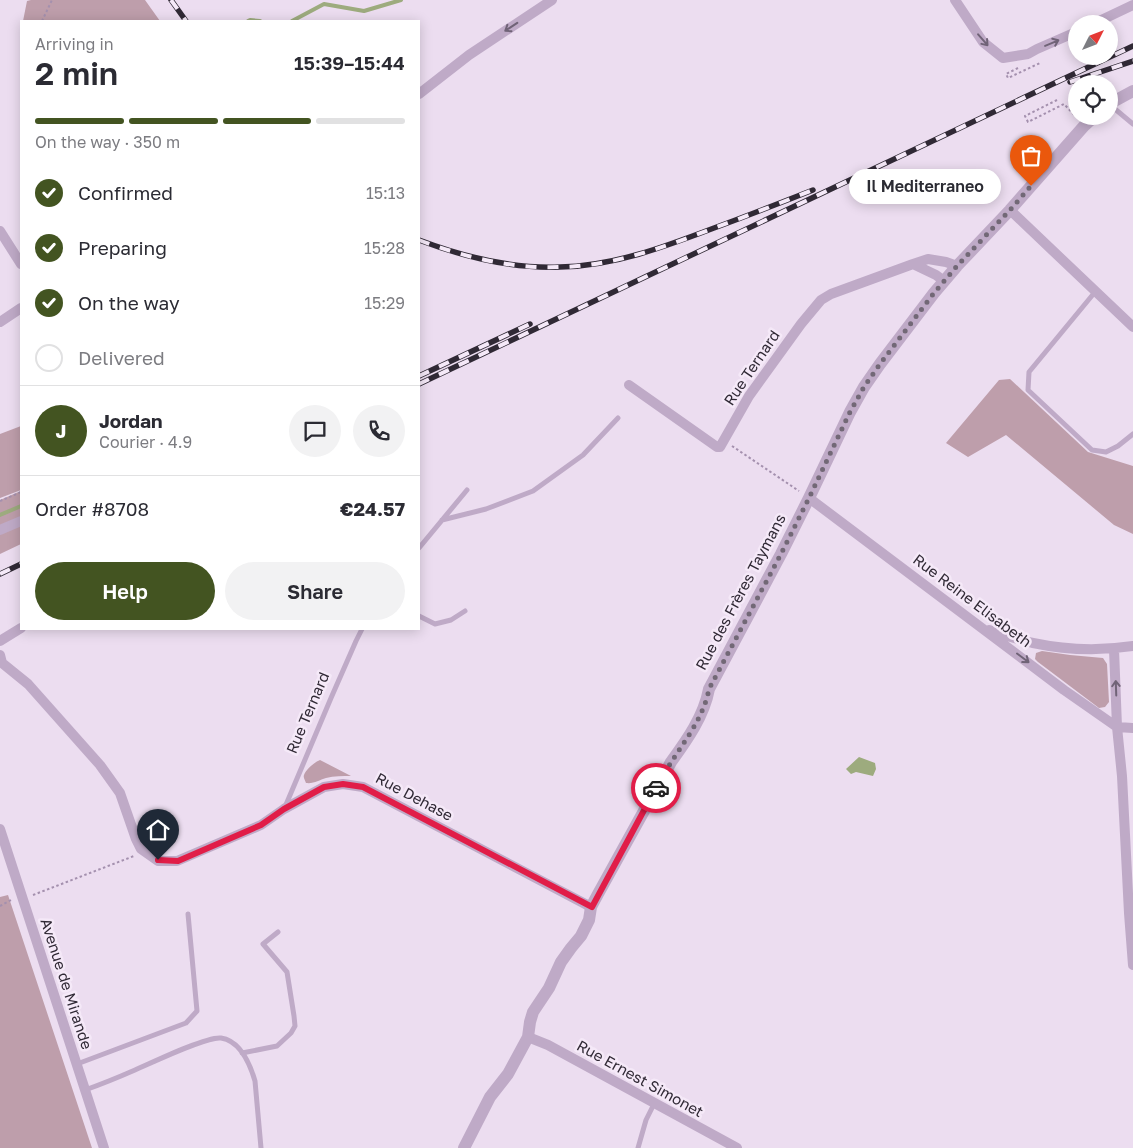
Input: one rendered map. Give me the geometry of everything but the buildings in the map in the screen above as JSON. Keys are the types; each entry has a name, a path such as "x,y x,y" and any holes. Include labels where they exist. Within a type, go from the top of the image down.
{"street":[{"path":"420,93 469,55 552,0"},
{"path":"955,0 983,42 1003,58 1028,54 1068,35"},
{"path":"1112,15 1133,5"},
{"path":"1118,100 1133,92"},
{"name":"Rue des Frères Taymans","path":"464,1148 490,1097 508,1074 528,1037 533,1012 549,988 561,962 582,936 592,907 671,762 685,743 702,712 707,701 709,689 809,498 864,387 944,281 1084,126"},
{"path":"1010,210 1133,327"},
{"path":"0,231 20,262"},
{"name":"Rue Ternard","path":"724,441 749,396 801,324 821,300 831,294 928,259 957,266"},
{"path":"913,264 944,281"},
{"path":"0,322 20,309"},
{"path":"628,385 717,447 720,447 724,441"},
{"name":"Rue Reine Elisabeth","path":"809,498 1064,690 1118,727"},
{"path":"0,530 20,521"},
{"path":"0,640 20,629"},
{"path":"984,629 1033,643 1077,649 1114,649 1133,646"},
{"path":"1114,649 1133,965"},
{"path":"1,660 28,684 100,765 120,793 141,849"},
{"path":"1118,727 1133,728"},
{"name":"Rue Dehase","path":"141,849 158,860 178,861 261,825 284,809 324,787 343,784 363,787 592,907"},
{"name":"Avenue de Mirande","path":"0,829 104,1148"},
{"name":"Rue Ernest Simonet","path":"528,1037 737,1148"}],"lane":[{"path":"1118,112 1133,124"},
{"path":"1095,292 1029,372 1028,390 1092,450 1106,452 1118,446 1133,434"},
{"path":"442,520 486,509 533,491 583,455 618,418"},
{"path":"420,547 467,490"},
{"path":"420,616 435,624 451,620 465,611"},
{"name":"Rue Ternard","path":"284,809 362,630"},
{"path":"76,1064 186,1023 197,1011 188,914"},
{"path":"242,1053 277,1046 291,1033 294,1026 286,972 264,944 278,932"},
{"path":"85,1090 198,1043 213,1038 226,1039 238,1047 248,1062 255,1081 261,1148"},
{"path":"638,1148 646,1120 654,1104"}],"path":[{"path":"42,20 52,0"},
{"path":"1020,67 1006,74 1008,78 1040,63"},
{"path":"1057,100 1025,116 1028,122 1064,104 1084,126"},
{"path":"724,441 809,498"},
{"path":"0,501 20,492"},
{"path":"23,898 135,855 141,849"}],"shaded area":[{"path":"145,0 159,20 23,20 27,1"},
{"path":"1010,379 1088,452 1133,466 1133,534 1114,525 1006,435 968,457 946,443 999,380"},
{"path":"20,426 20,490 0,498 0,434"},
{"path":"20,491 20,544 0,554 0,500"},
{"path":"1042,651 1103,658 1107,664 1109,702 1105,707 1099,708 1038,662 1035,659 1036,653"},
{"path":"859,757 875,763 876,769 873,776 856,772 851,774 846,769"},
{"path":"320,760 351,776 332,777 306,783 305,773"},
{"path":"8,895 92,1148 0,1148 0,897"}],"waterway":[{"path":"294,20 324,4 364,11 401,0"},
{"path":"0,515 20,506"}],"railway":[{"path":"171,0 185,20"},
{"path":"420,384 1133,46"},
{"path":"1091,75 1133,61"},
{"path":"420,240 471,257 506,264 542,267 580,266 619,259 658,248 813,190"},
{"path":"420,376 530,324"},
{"path":"0,574 20,564"}],"way so far":[{"path":"656,788 685,743 702,712 707,701 709,689 781,554 864,387 934,293 1031,186"}],"place":[{"name":"Il Mediterraneo","path":"1031,186"}],"route":[{"path":"158,860 178,861 261,825 284,809 324,787 343,784 363,787 592,907 656,788"}]}
